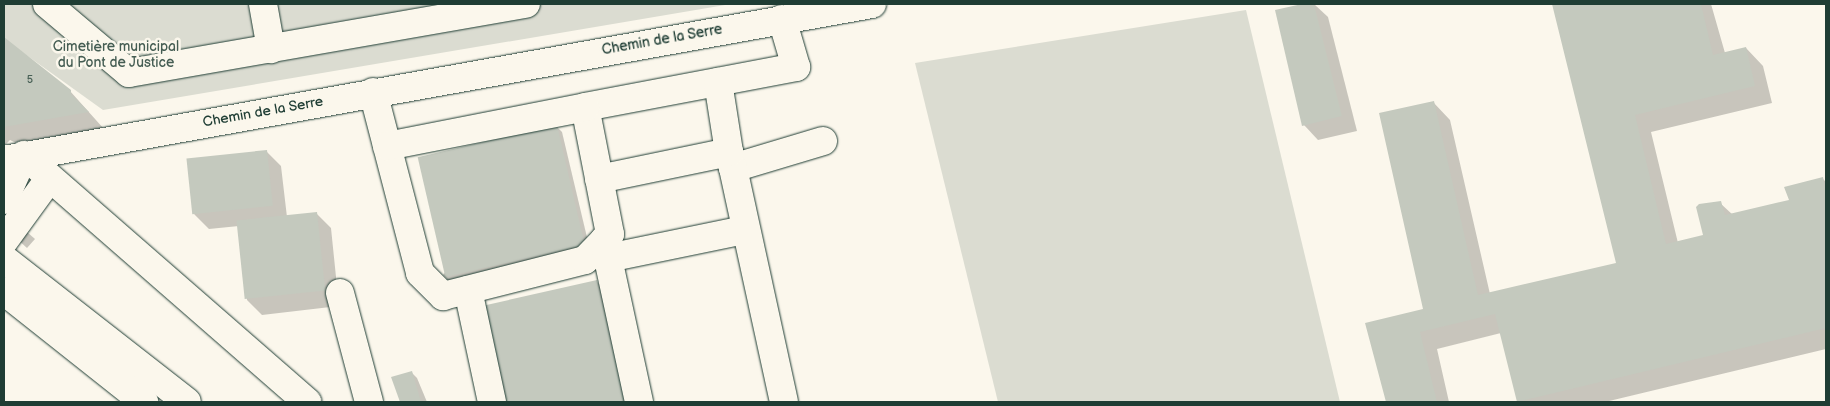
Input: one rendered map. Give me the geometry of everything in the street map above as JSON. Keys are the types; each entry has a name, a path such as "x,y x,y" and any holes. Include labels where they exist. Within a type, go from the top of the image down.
{"street":[{"path":"48,4 129,73 272,49 444,11 526,4"},
{"path":"263,4 272,49"},
{"name":"Chemin de la Serre","path":"14,158 373,92 872,4"},
{"path":"387,146 796,67 782,19"},
{"path":"718,82 744,230 784,402"},
{"path":"373,92 420,273 443,296 585,260 606,249 744,230"},
{"path":"585,108 610,234 606,249 639,402"},
{"path":"600,179 731,160 823,141"},
{"path":"4,200 14,158 49,178 306,402"},
{"path":"4,241 49,178"},
{"path":"10,280 144,402"},
{"path":"10,280 187,402"},
{"path":"468,290 492,402"},
{"path":"340,293 365,378 369,402"}],"green space":[{"name":"Cimetière municipal du Pont de Justice","path":"4,4 731,4 103,110 4,39"},
{"path":"1246,10 1340,402 998,402 915,63"}],"building":[{"path":"1302,4 1314,4 1342,116 1302,126 1275,10"},
{"path":"1552,4 1701,4 1713,55 1746,47 1755,86 1635,115 1666,244 1703,235 1696,207 1699,204 1721,201 1725,215 1789,200 1784,187 1823,177 1826,192 1826,328 1517,402 1495,314 1420,332 1437,402 1386,402 1365,323 1423,309 1379,113 1434,101 1478,295 1616,263"},
{"path":"4,37 71,90 71,94 89,112 4,127"},
{"path":"557,125 585,245 445,277 418,157"},
{"path":"267,150 273,206 192,214 186,158"},
{"path":"317,212 325,291 245,299 236,220"},
{"path":"597,280 625,402 504,402 482,306"},
{"path":"412,371 421,402 400,402 391,377"}]}
